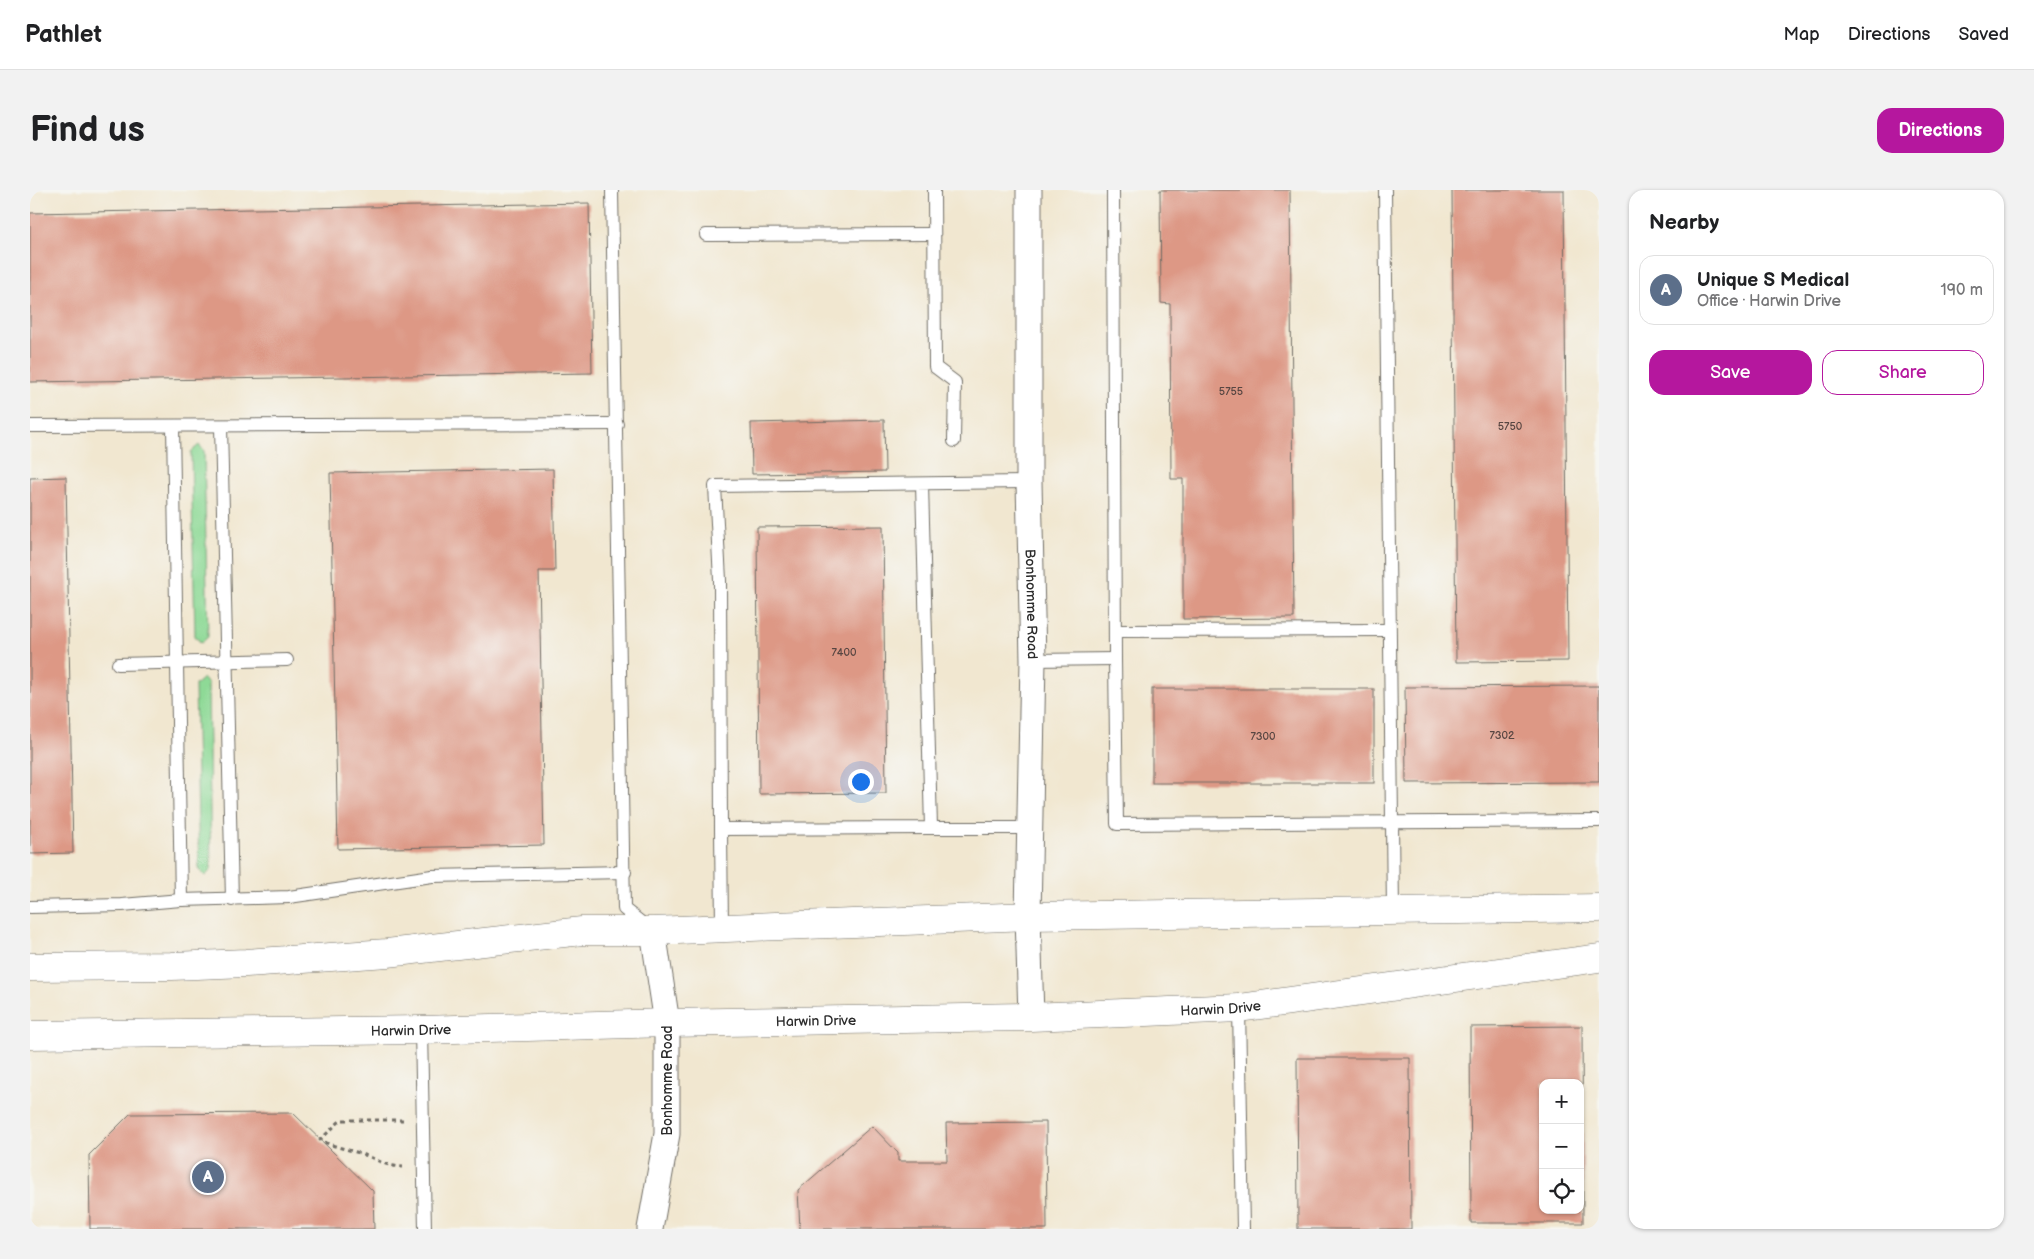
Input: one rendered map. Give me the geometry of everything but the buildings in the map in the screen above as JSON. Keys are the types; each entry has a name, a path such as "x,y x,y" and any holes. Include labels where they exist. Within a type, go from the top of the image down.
{"main road":[{"path":"30,967 172,966 246,963 387,953 582,931 653,931 1028,916 1599,908"},
{"name":"Harwin Drive","path":"30,1035 421,1030 667,1023 1031,1017 1238,1008 1599,958"}],"street":[{"name":"Bonhomme Road","path":"1029,190 1029,482 1033,660 1028,916 1031,1017"},
{"name":"Bonhomme Road","path":"650,1229 667,1134 667,1023 653,931"}],"lane":[{"path":"612,190 625,872 624,909 653,931"},
{"path":"934,190 935,367 955,382 954,441"},
{"path":"1113,190 1117,824 1599,821"},
{"path":"1385,190 1388,630 1393,912"},
{"path":"706,235 934,234"},
{"path":"30,426 617,424"},
{"path":"173,426 181,900"},
{"path":"221,426 232,900"},
{"path":"722,928 720,580 715,486 1029,482"},
{"path":"922,484 931,828"},
{"path":"1115,631 1388,630"},
{"path":"1033,660 1115,659"},
{"path":"118,664 287,660"},
{"path":"721,828 1031,828"},
{"path":"30,907 122,905 181,900 289,897 432,876 625,872"},
{"path":"1238,1008 1243,1229"},
{"path":"421,1030 425,1229"}],"path":[{"path":"423,1122 410,1120 341,1120 320,1140 335,1147 363,1154 389,1166 424,1167"}],"green space":[{"path":"199,445 204,451 208,637 201,643 195,636 191,452"},
{"path":"203,678 208,684 211,870 205,876 199,869 195,685"}],"place":[{"name":"Unique S Medical","path":"208,1177"}]}
